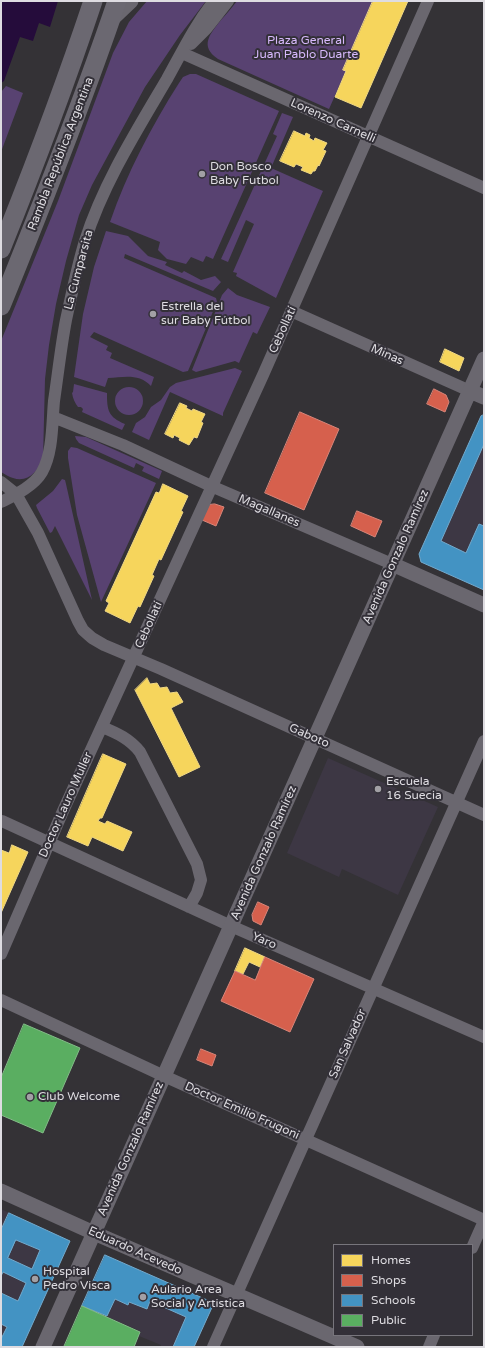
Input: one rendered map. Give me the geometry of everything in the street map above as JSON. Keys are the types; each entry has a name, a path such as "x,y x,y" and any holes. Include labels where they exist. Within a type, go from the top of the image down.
{"main road":[{"name":"Rambla República Argentina","path":"1,249 28,183 93,1"},
{"name":"Rambla República Argentina","path":"1,306 47,193 116,1"}],"street":[{"path":"110,21 131,1"},
{"name":"La Cumparsita","path":"1,502 35,481 42,472 48,456 65,325 76,275 94,218 134,135 200,19 214,1"},
{"name":"La Cumparsita","path":"182,53 206,29 228,1"},
{"name":"Cebollatí","path":"134,657 291,311 428,1"},
{"name":"Lorenzo Carnelli","path":"182,53 484,188"},
{"name":"Minas","path":"291,311 484,397"},
{"name":"Avenida Gonzalo Ramírez","path":"43,1347 484,359"},
{"name":"Magallanes","path":"53,417 123,445 211,486 484,605"},
{"path":"1,482 16,494"},
{"name":"Gaboto","path":"16,494 38,532 78,621 83,630 92,638 104,645 134,657 484,814"},
{"name":"Doctor Lauro Muller","path":"1,954 49,843 134,657"},
{"path":"102,727 128,739 140,752 198,864 201,880 197,893 189,907"},
{"name":"San Salvador","path":"213,1347 484,741"},
{"name":"Yaro","path":"2,821 231,926 484,1037"},
{"name":"Doctor Emilio Frugoni","path":"1,1000 164,1076 484,1220"},
{"name":"Eduardo Acevedo","path":"1,1191 357,1347"},
{"path":"473,1246 484,1220"},
{"path":"429,1347 434,1336"}],"shaded area":[{"path":"1,1 58,1 50,27 39,23 33,41 20,37 4,81 1,83"},
{"path":"484,415 484,590 421,562"},
{"path":"328,758 438,807 398,895 342,869 339,877 287,853"},
{"name":"Hospital Pedro Visca","path":"1,1209 70,1241 22,1347 1,1347"},
{"name":"Aulario Area Social y Artistica","path":"105,1255 214,1303 194,1347 160,1347 161,1345 139,1336 140,1331 82,1306"}],"green space":[{"path":"147,1 206,1 180,35 145,87 92,185 79,215 56,304 49,345 45,379 43,459 32,475 23,479 13,478 1,472 1,341 58,201 113,53 129,22"},
{"name":"Plaza General Juan Pablo Duarte","path":"237,1 377,1 329,109 218,59 212,54 208,45 210,35"},
{"path":"190,74 196,74 279,111 213,259 206,256 203,262 191,257 186,264 167,259 158,250 160,242 110,222 124,186 149,133 183,77"},
{"path":"6,86 23,93 1,152 1,92"},
{"path":"282,113 293,117 271,168 323,191 276,298 236,276 237,273 233,272 254,224 246,220 228,262 221,259 277,136 273,134"},
{"path":"106,231 128,236 148,256 167,262 165,265 182,273 184,271 201,280 215,276 221,282 213,291 125,254 124,258 216,298 217,302 188,371 183,372 94,332 90,337 108,346 106,350 112,353 110,358 154,377 151,386 136,377 108,378 105,387 74,377 83,314 94,267"},
{"path":"228,288 237,295 270,307 257,334 253,332 239,363 235,361 196,372 192,370 222,295"},
{"path":"235,368 242,371 223,416 170,392 149,440 132,432 136,423 145,417 151,407 161,400 170,387 176,383"},
{"path":"74,384 107,393 107,404 112,416 125,424 122,430 82,412 83,409 78,407 73,397 72,393"},
{"path":"129,387 139,391 143,401 139,411 129,415 119,411 115,401 119,391"},
{"path":"75,436 86,437 162,471 159,479 142,471 144,467 136,463 134,468 79,443"},
{"path":"71,447 77,448 156,483 101,602 77,515 68,458 68,451"},
{"path":"62,479 65,480 66,484 92,600 55,526 50,533 36,505 53,491"}],"building: Homes":[{"path":"373,1 408,1 361,108 335,97 346,71 343,70"},
{"path":"294,131 305,136 306,133 310,135 309,138 314,141 315,138 327,143 323,150 326,151 319,166 318,165 315,171 311,174 301,170 303,167 296,164 294,167 280,161"},
{"path":"445,349 464,358 459,371 440,362"},
{"path":"180,403 187,406 186,408 192,411 193,409 205,414 201,422 203,423 197,438 194,437 189,445 179,440 180,438 174,435 173,438 165,434"},
{"path":"163,484 188,496 181,511 183,512 161,560 159,559 152,575 154,576 140,607 138,606 130,623 105,611 109,603 106,601 156,492 159,493"},
{"path":"147,678 150,684 157,683 160,688 167,687 170,693 177,692 183,702 171,708 200,767 179,777 135,690"},
{"path":"103,754 126,764 102,818 98,821 105,824 107,821 132,832 123,851 92,837 88,846 67,837"},
{"path":"12,845 28,852 1,913 1,850 9,853"},
{"path":"245,948 265,957 260,967 249,962 243,974 235,971"}],"building: Shops":[{"path":"434,389 446,395 449,402 445,412 427,404"},
{"path":"300,412 339,429 304,510 265,493"},
{"path":"215,504 224,507 216,526 202,520 208,505"},
{"path":"357,511 382,521 375,537 351,526"},
{"path":"258,902 269,907 261,925 253,921 252,915"},
{"path":"265,957 314,979 290,1032 221,1001 235,971 255,980"},
{"path":"201,1049 216,1055 212,1066 197,1060"}],"building: Schools":[{"path":"484,415 484,444 441,541 466,553 479,524 484,526 484,590 421,562 419,554 481,416"},
{"name":"Hospital Pedro Visca","path":"9,1213 70,1241 22,1347 1,1347 1,1339 7,1327 1,1324 1,1293 18,1301 26,1283 3,1272 1,1276 1,1230","holes":["16,1240 40,1250 32,1269 8,1258"]},
{"name":"Aulario Area Social y Artistica","path":"105,1255 214,1303 194,1347 173,1347 186,1317 150,1301 147,1309 129,1302 128,1305 115,1299 107,1316 82,1306"}],"building: Public":[{"name":"Club Welcome","path":"24,1024 80,1048 43,1133 1,1115 1,1078"},
{"path":"82,1306 140,1332 134,1347 64,1347"}],"place":[{"name":"Don Bosco Baby Futbol","path":"202,174"},
{"name":"Estrella del sur Baby Fútbol","path":"153,314"},
{"name":"Escuela 16 Suecia","path":"378,789"},
{"name":"Club Welcome","path":"30,1097"},
{"name":"Hospital Pedro Visca","path":"35,1279"},
{"name":"Aulario Area Social y Artistica","path":"143,1297"}]}
